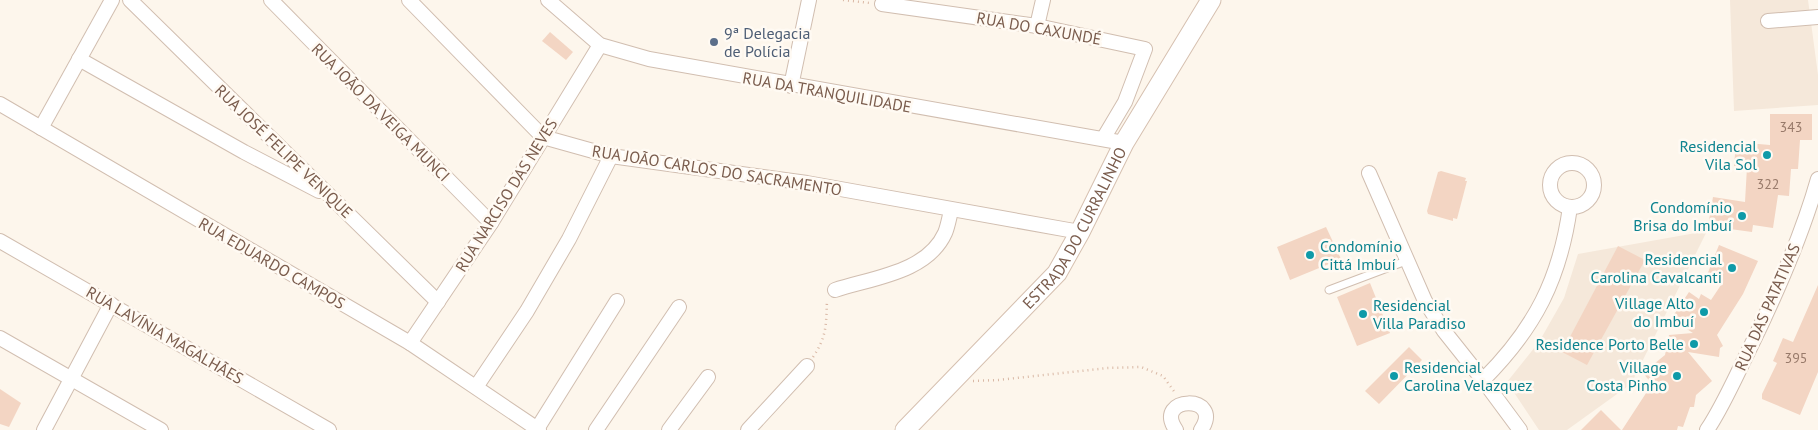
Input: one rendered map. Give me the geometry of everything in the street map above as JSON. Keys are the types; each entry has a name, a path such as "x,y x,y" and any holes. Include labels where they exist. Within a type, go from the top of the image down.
{"street":[{"path":"42,128 112,0"},
{"name":"RUA JOSÉ FELIPE VENIQUE","path":"130,0 438,302"},
{"name":"RUA JOÃO DA VEIGA MUNCI","path":"271,0 491,223"},
{"path":"409,0 543,137"},
{"name":"RUA DA TRANQUILIDADE","path":"548,0 600,45 686,68 1124,143"},
{"path":"791,86 809,0"},
{"path":"1037,26 1043,0"},
{"name":"ESTRADA DO CURRALINHO","path":"905,430 1057,273 1080,232 1124,143 1211,0"},
{"name":"RUA DO CAXUNDÉ","path":"882,4 1037,26 1146,48 1125,102 1103,139"},
{"path":"1768,21 1818,17"},
{"name":"RUA NARCISO DAS NEVES","path":"410,344 491,223 600,45"},
{"path":"79,58 244,152 331,197"},
{"name":"RUA EDUARDO CAMPOS","path":"0,104 410,344 538,430"},
{"name":"RUA JOÃO CARLOS DO SACRAMENTO","path":"543,137 611,156 807,183 950,211 1080,232"},
{"path":"476,387 527,311 569,239 611,156"},
{"path":"1369,173 1425,301 1444,331 1520,430"},
{"name":"RUA DAS PATATIVAS","path":"1707,430 1730,389 1774,295 1801,231 1818,179"},
{"path":"1483,380 1515,346 1540,307 1561,257 1570,207"},
{"path":"835,290 886,276 924,257 938,245 945,233 950,211"},
{"name":"RUA LAVÍNIA MAGALHÃES","path":"0,241 329,430"},
{"path":"538,430 616,301"},
{"path":"44,430 111,304"},
{"path":"596,430 678,307"},
{"path":"0,338 72,377 161,430"},
{"path":"748,430 806,366"},
{"path":"669,430 708,377"},
{"path":"1176,430 1172,421 1174,410 1183,403 1194,403 1202,409 1205,420 1201,430"}],"lane":[{"path":"1330,290 1406,261"}],"path":[{"path":"844,0 882,4"},
{"path":"806,366 822,343 826,330 827,299 830,293 835,290"},
{"path":"951,381 998,380 1108,368 1141,367 1163,376 1183,403"}],"shaded area":[{"path":"1730,0 1808,0 1818,75 1818,105 1734,111"},
{"path":"1707,231 1631,384 1567,430 1539,430 1507,382 1539,342 1564,298 1578,254"}],"building":[{"path":"550,32 573,52 566,60 542,41"},
{"path":"1770,114 1812,114 1812,140 1800,140 1798,169 1791,169 1789,196 1778,195 1773,228 1753,225 1752,232 1708,226 1713,197 1745,202 1747,167 1734,166 1736,142 1770,145"},
{"path":"1441,171 1466,178 1465,181 1467,181 1457,219 1453,218 1453,221 1428,214 1427,211 1438,172"},
{"name":"Condomínio Cittá Imbuí","path":"1326,227 1341,259 1290,280 1277,247"},
{"path":"1719,245 1758,261 1743,294 1717,335 1723,346 1720,348 1719,357 1688,352 1712,381 1696,395 1694,407 1690,407 1683,427 1678,426 1677,430 1622,430 1652,384 1643,373 1665,355 1669,335 1693,333 1671,319 1689,292 1699,299 1701,294 1711,300 1723,282 1707,275"},
{"path":"1618,246 1645,260 1587,365 1562,352"},
{"name":"Residencial Villa Paradiso","path":"1370,283 1390,333 1357,346 1337,297"},
{"path":"1818,285 1818,372 1800,415 1762,399 1762,394 1777,363 1773,361 1783,338 1793,342"},
{"name":"Residencial Carolina Velazquez","path":"1409,347 1422,360 1379,404 1365,391"},
{"path":"0,389 21,403 9,427 0,424"},
{"path":"1601,410 1621,430 1581,430"}],"place":[{"name":"9ª Delegacia de Polícia","path":"714,42"},
{"name":"Residencial Vila Sol","path":"1767,155"},
{"name":"Condomínio Brisa do Imbuí","path":"1742,216"},
{"name":"Condomínio Cittá Imbuí","path":"1310,255"},
{"name":"Residencial Carolina Cavalcanti","path":"1732,268"},
{"name":"Village Alto do Imbuí","path":"1704,312"},
{"name":"Residencial Villa Paradiso","path":"1363,314"},
{"name":"Residence Porto Belle","path":"1694,344"},
{"name":"Residencial Carolina Velazquez","path":"1394,376"},
{"name":"Village Costa Pinho","path":"1677,376"}]}
